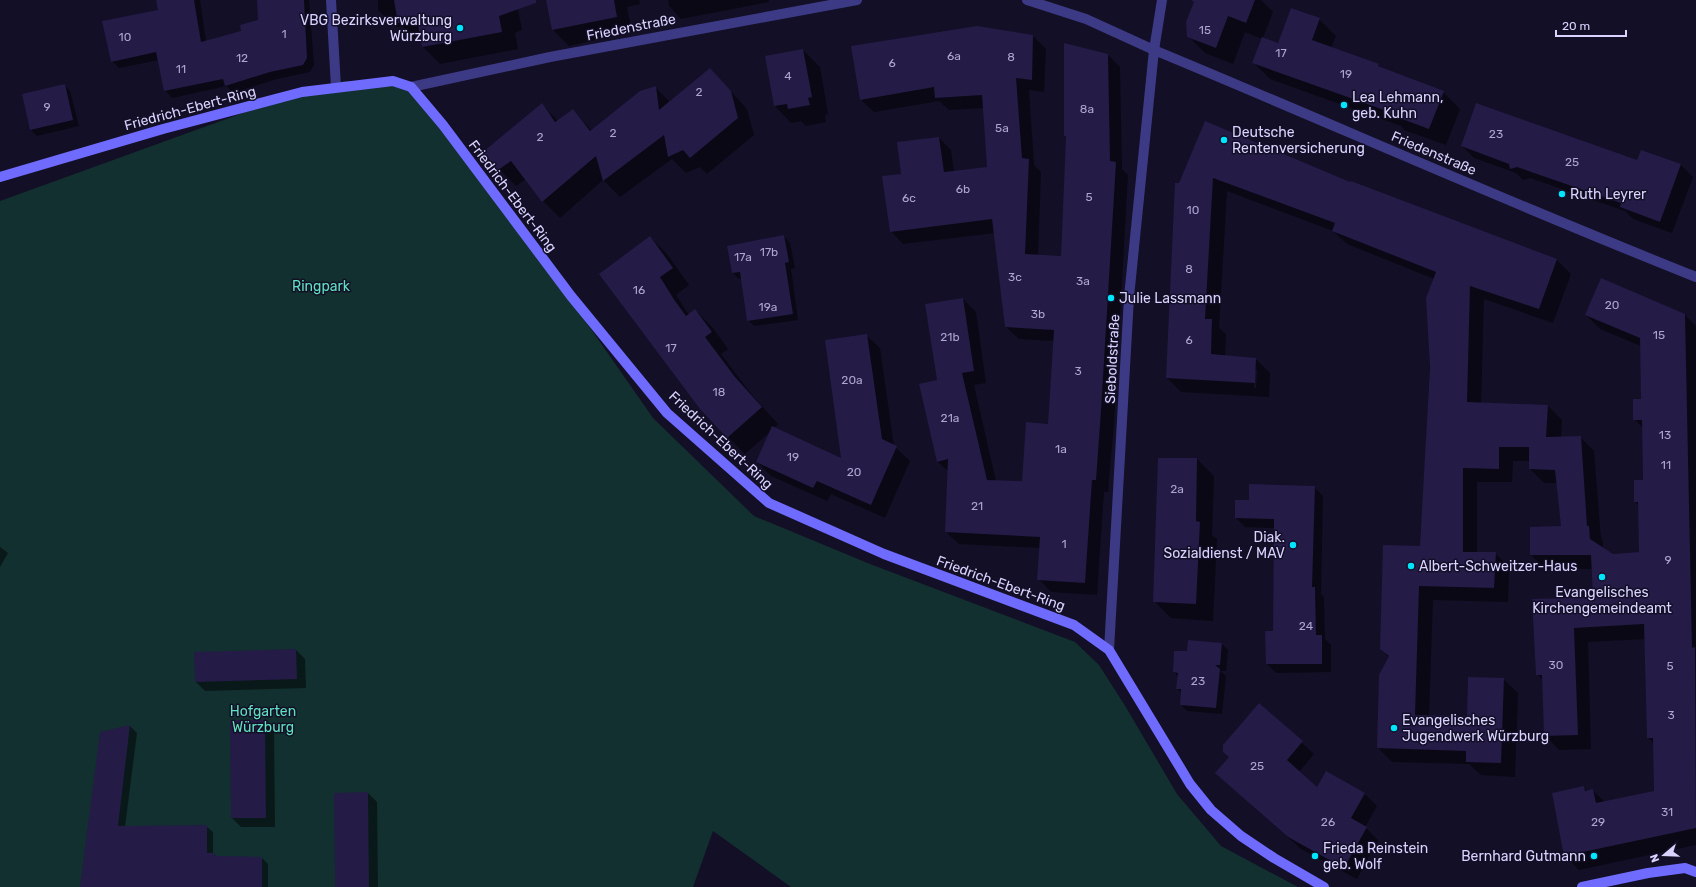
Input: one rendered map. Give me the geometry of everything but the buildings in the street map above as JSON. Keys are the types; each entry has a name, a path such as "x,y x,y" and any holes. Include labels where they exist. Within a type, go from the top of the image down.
{"main road":[{"name":"Friedrich-Ebert-Ring","path":"0,177 163,129 302,92 394,80 411,87 442,125 571,296 667,412 769,503 884,554 1074,625 1109,650 1190,784 1211,810 1241,836 1267,854 1324,887"},
{"path":"1582,887 1648,873 1685,868 1696,872"}],"street":[{"path":"331,0 336,87"},
{"name":"Friedenstraße","path":"411,87 550,57 857,0"},
{"name":"Friedenstraße","path":"1027,0 1086,19 1154,50 1577,230 1696,277"},
{"name":"Sieboldstraße","path":"1109,650 1129,297 1154,50 1162,0"}],"green space":[{"name":"Ringpark","path":"344,81 393,82 411,90 570,299 653,418 754,516 870,564 1075,642 1099,665 1124,704 1177,794 1221,846 1298,887 791,887 713,831 693,887 0,887 0,201 268,104"}],"place":[{"name":"VBG Bezirksverwaltung Würzburg","path":"460,28"},
{"name":"Lea Lehmann, geb. Kuhn","path":"1344,105"},
{"name":"Deutsche Rentenversicherung","path":"1224,140"},
{"name":"Ruth Leyrer","path":"1562,194"},
{"name":"Julie Lassmann","path":"1111,298"},
{"name":"Diak. Sozialdienst / MAV","path":"1293,545"},
{"name":"Albert-Schweitzer-Haus","path":"1411,566"},
{"name":"Evangelisches Kirchengemeindeamt","path":"1602,577"},
{"name":"Evangelisches Jugendwerk Würzburg","path":"1394,728"},
{"name":"Frieda Reinstein geb. Wolf","path":"1315,856"},
{"name":"Bernhard Gutmann","path":"1594,856"}],"park label":[{"name":"Hofgarten Würzburg","path":"263,720"}]}
